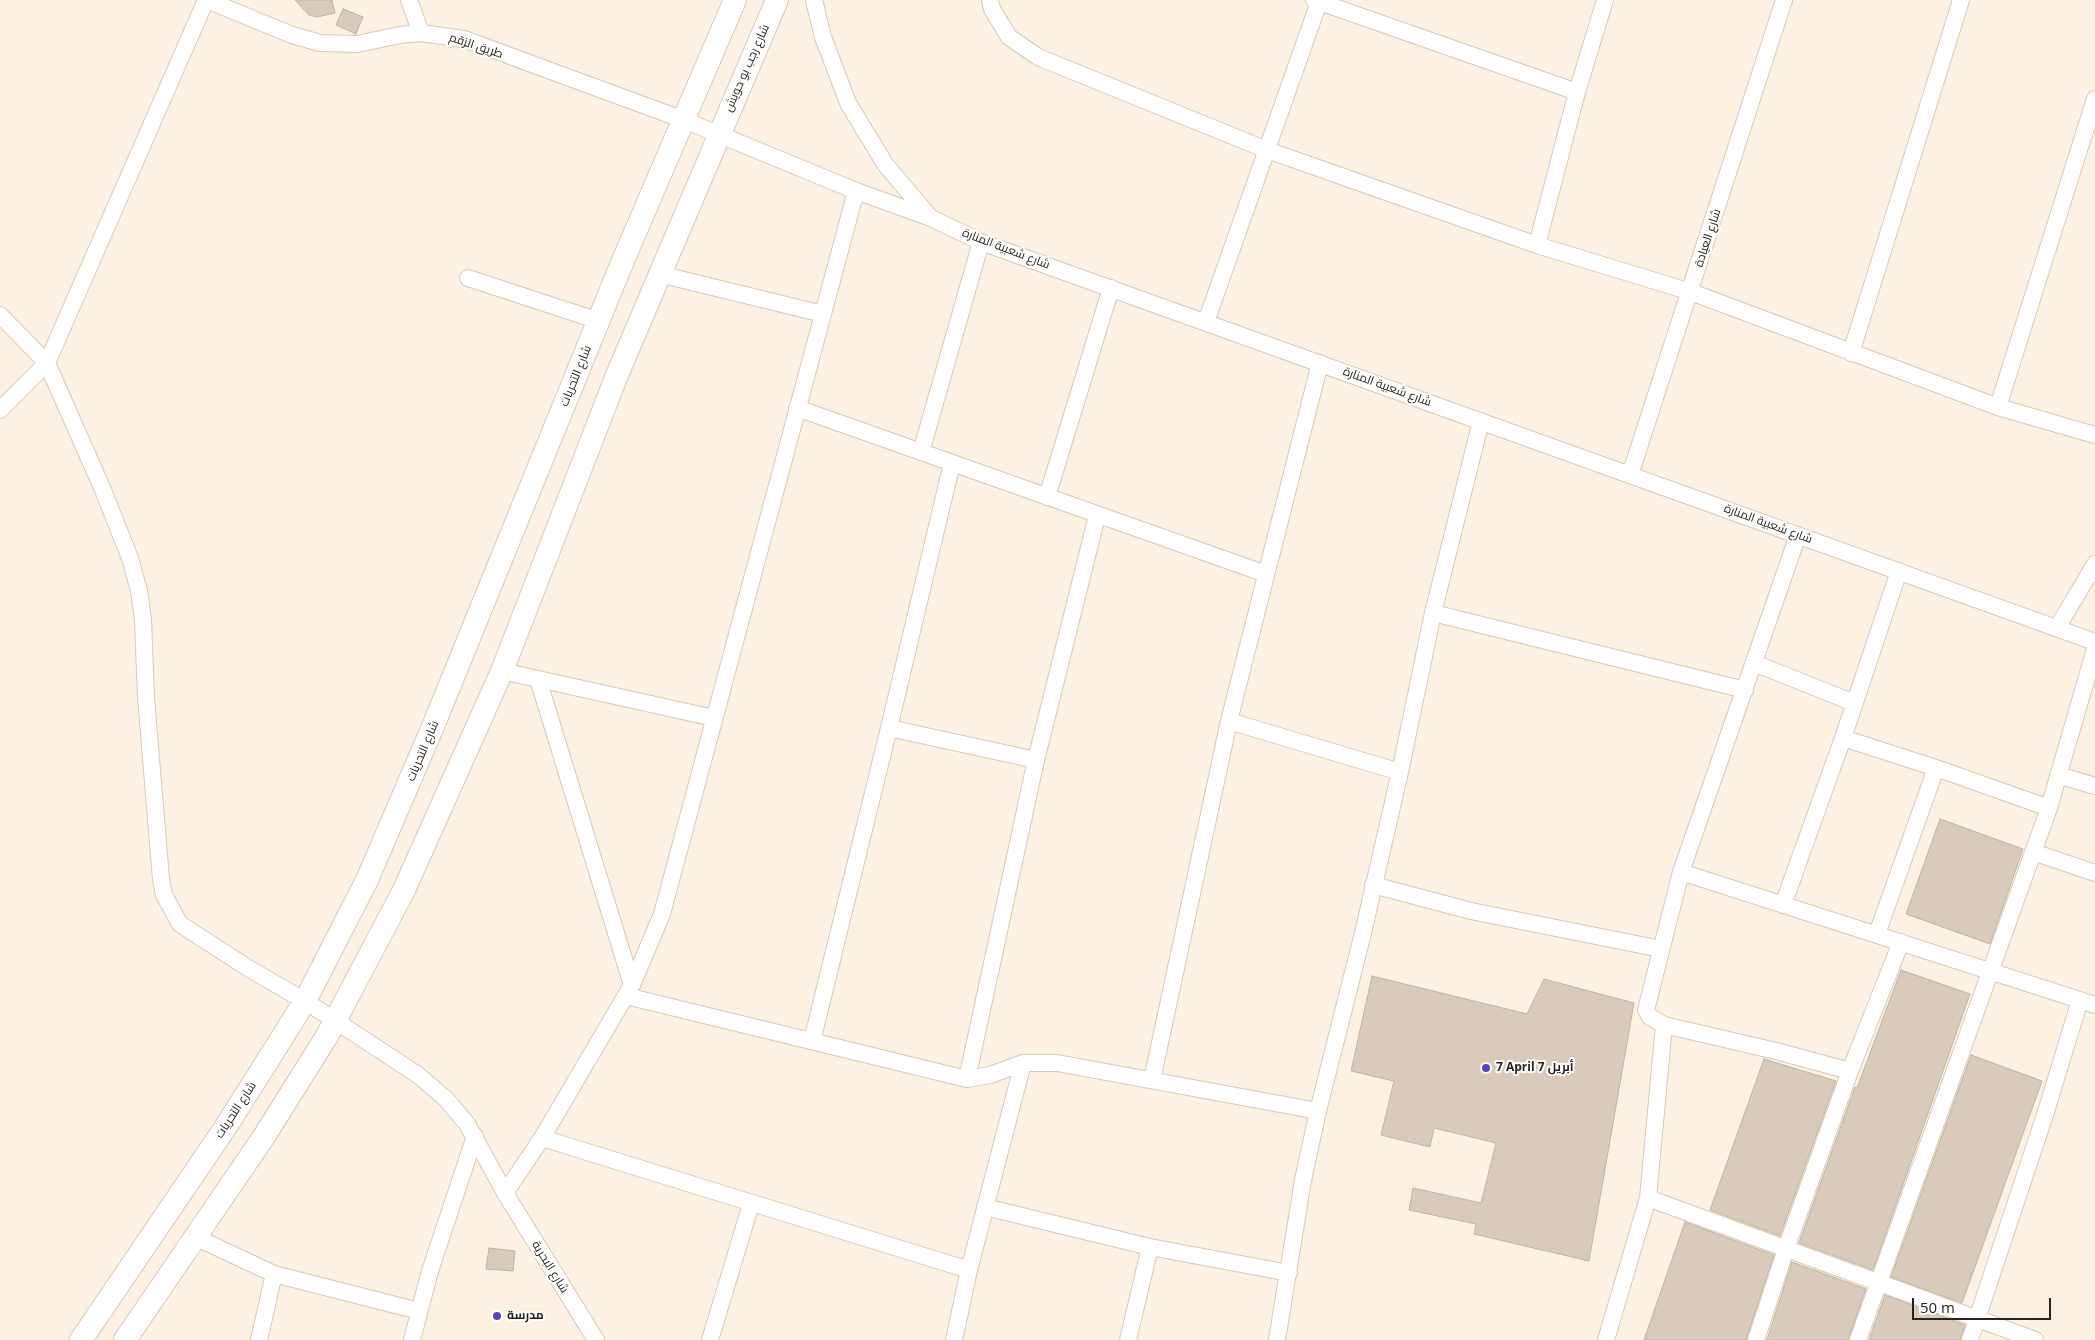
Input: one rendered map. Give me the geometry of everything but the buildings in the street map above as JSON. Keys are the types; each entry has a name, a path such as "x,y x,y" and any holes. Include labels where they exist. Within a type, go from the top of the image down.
{"main road":[{"path":"684,120 735,0"},
{"name":"شارع رجب بو حويش","path":"718,135 777,0"},
{"name":"شارع التحريات","path":"81,1340 225,1128 305,1000 387,834 684,120"},
{"path":"125,1340 263,1138 336,1021 404,890 502,671 617,375 718,135"}],"street":[{"name":"طريق الزقم","path":"206,0 292,35 320,43 357,44 400,34 421,33 464,39 684,120"},
{"path":"0,410 47,363 206,0"},
{"path":"409,0 421,33"},
{"path":"814,0 823,37 848,103 885,164 931,218"},
{"path":"990,0 992,9 1009,37 1038,57 1266,150 1537,245 1691,292 1998,407 2095,436"},
{"path":"1537,245 1577,92 1605,0"},
{"name":"شارع العيادة","path":"1630,475 1691,292 1784,0"},
{"path":"1851,353 1961,0"},
{"path":"1206,322 1316,1 1577,92"},
{"path":"1998,407 2095,99"},
{"name":"شارع شعبية المنارة","path":"684,120 856,191 931,218 981,242 2095,642"},
{"path":"505,1194 542,1138 629,990 662,914 856,191"},
{"path":"921,452 981,242"},
{"path":"660,274 823,314"},
{"path":"468,278 599,322"},
{"path":"1047,497 1111,288"},
{"path":"0,315 47,363"},
{"name":"شارع البحرية","path":"47,363 110,507 130,558 139,591 143,619 146,698 161,879 164,895 180,924 248,968 305,1000 436,1090 457,1110 475,1136 505,1194 596,1340"},
{"path":"1152,1080 1229,721 1320,363"},
{"path":"797,408 1096,516 1266,574"},
{"path":"1277,1340 1303,1180 1318,1111 1374,885 1433,613 1481,421"},
{"path":"812,1041 952,463"},
{"path":"966,1079 1036,760 1096,516"},
{"path":"1798,535 1681,872 1646,1010 1650,1017 1664,1025 1776,1051 1850,1072"},
{"path":"2057,628 2095,564"},
{"path":"1783,905 1843,738 1899,571"},
{"path":"1433,613 1745,690"},
{"path":"1858,1340 2049,808 2095,649"},
{"path":"1754,664 1854,703"},
{"path":"502,671 714,718"},
{"path":"538,679 629,990"},
{"path":"1229,721 1400,772"},
{"path":"889,728 1036,760"},
{"path":"1843,738 1936,768 2049,808"},
{"path":"1877,934 1936,768"},
{"path":"2058,775 2095,786"},
{"path":"2033,852 2095,874"},
{"path":"1681,872 2088,1003 2045,1115 1970,1340"},
{"path":"1374,885 1471,911 1661,949"},
{"path":"1756,1340 1786,1249 1850,1072 1901,942"},
{"path":"629,990 812,1041 966,1079 990,1075 1023,1062 1057,1063 1318,1111"},
{"path":"1606,1340 1648,1198 1664,1025"},
{"path":"954,1340 969,1270 1023,1062"},
{"path":"412,1340 419,1311 475,1136"},
{"path":"542,1138 969,1270"},
{"path":"1648,1198 1976,1320 2036,1340"},
{"path":"710,1340 751,1204"},
{"path":"985,1207 1150,1247 1289,1273"},
{"path":"195,1237 274,1274 419,1311"},
{"path":"1128,1340 1150,1247"},
{"path":"259,1340 274,1274"}],"place":[{"name":"7 April 7 أبريل","path":"1486,1068"},
{"name":"مدرسة","path":"497,1316"}]}
